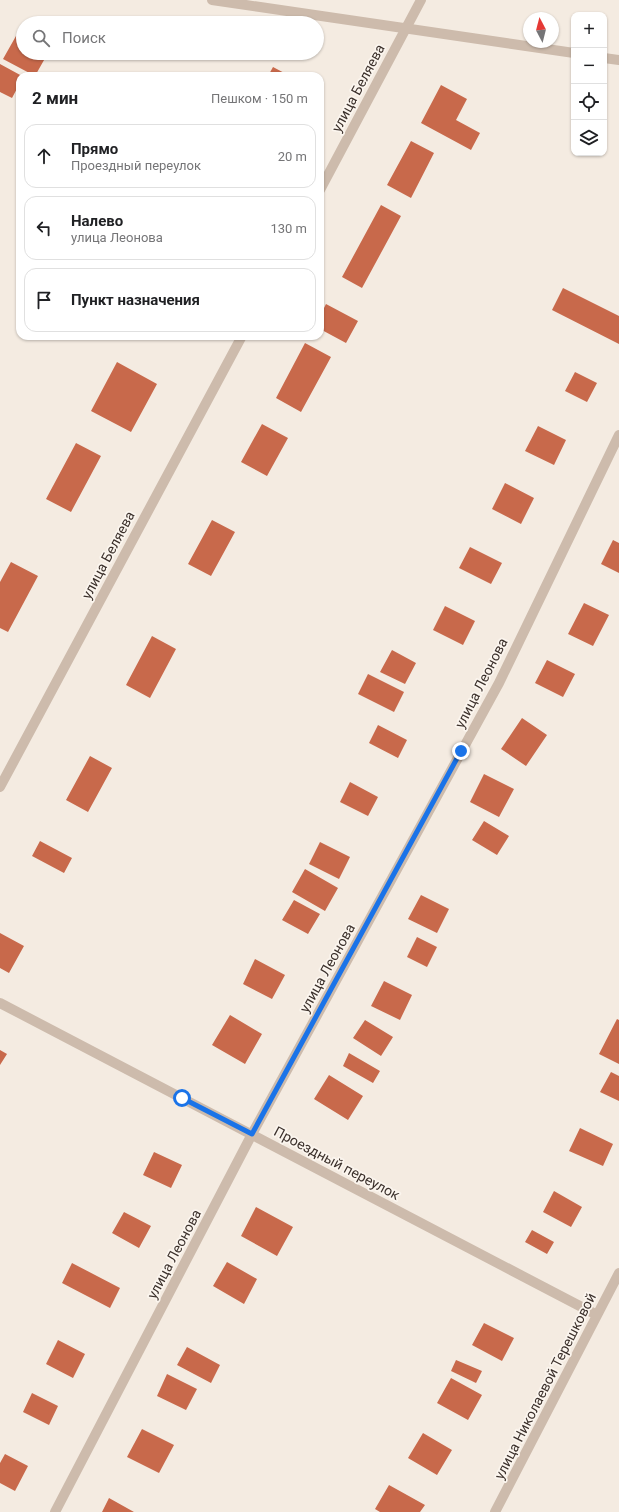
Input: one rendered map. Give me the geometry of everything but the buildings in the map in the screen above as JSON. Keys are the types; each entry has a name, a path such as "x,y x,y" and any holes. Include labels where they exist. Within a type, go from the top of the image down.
{"street":[{"path":"212,0 319,16"},
{"name":"улица Беляева","path":"324,183 421,0"},
{"path":"324,17 571,53"},
{"path":"607,58 619,60"},
{"name":"улица Беляева","path":"0,787 240,340"},
{"name":"улица Леонова","path":"55,1512 252,1134 499,683 619,435"},
{"name":"Проездный переулок","path":"0,1003 597,1315"},
{"name":"улица Николаевой Терешковой","path":"495,1512 619,1273"}],"route":[{"path":"182,1098 252,1134 461,751"}]}
